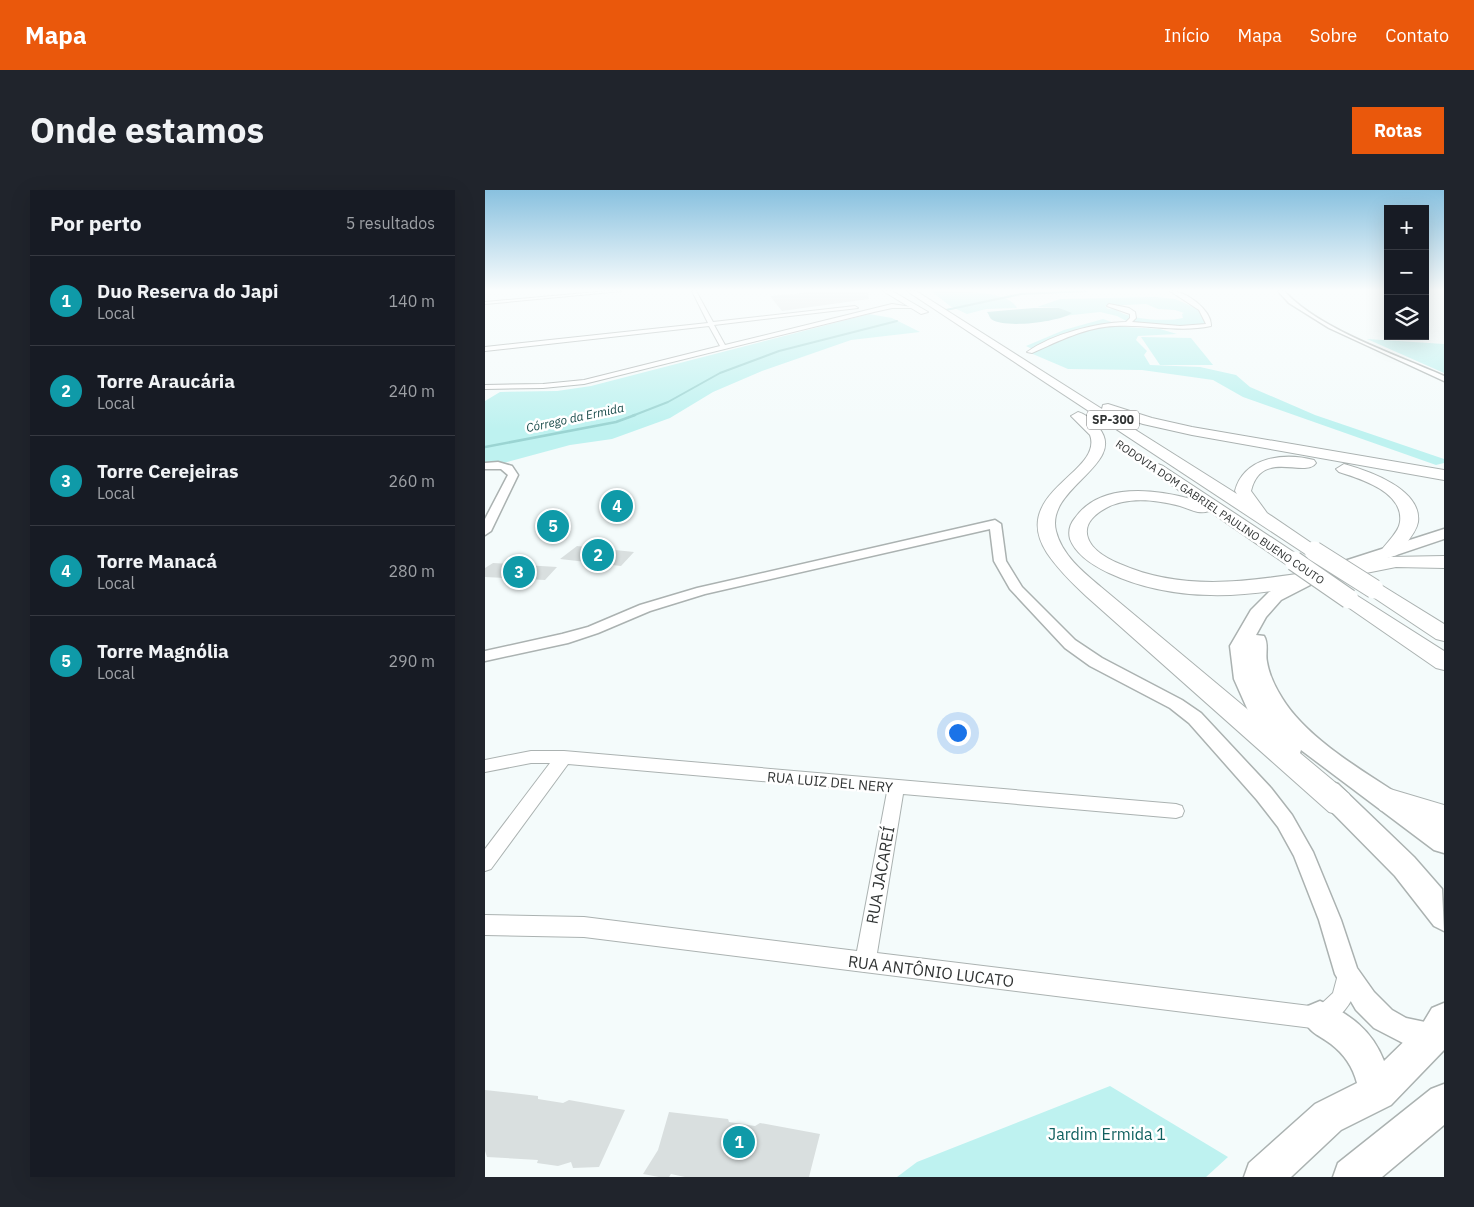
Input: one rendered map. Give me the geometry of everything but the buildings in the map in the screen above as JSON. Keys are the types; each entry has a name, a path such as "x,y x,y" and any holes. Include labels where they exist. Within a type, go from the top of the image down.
{"highway":[{"name":"RODOVIA DOM GABRIEL PAULINO BUENO COUTO","path":"967,337 1109,436"},
{"name":"RODOVIA DOM GABRIEL PAULINO BUENO COUTO","path":"982,337 1004,351 1026,357 1071,392 1444,634"},
{"path":"1071,392 1123,414 1166,425 1444,475"},
{"path":"1066,407 1094,431 1099,440 1097,453 1053,500 1046,516 1046,525 1055,550 1064,562 1120,614 1339,803"},
{"name":"RODOVIA DOM GABRIEL PAULINO BUENO COUTO","path":"1147,462 1444,664"},
{"path":"1261,517 1243,491 1244,481 1257,468 1292,462 1339,467 1385,485 1396,494 1409,510 1409,524 1390,551"},
{"path":"1241,526 1201,507 1176,500 1130,497 1105,503 1091,510 1079,524 1079,539 1101,562 1121,573 1151,582 1192,589 1231,589 1310,578"},
{"path":"1366,567 1396,561 1444,562"},
{"path":"1390,801 1444,818"}],"main road":[{"path":"1444,534 1310,578 1275,596 1258,614 1240,646 1241,662 1250,694 1267,724 1295,758 1400,861 1435,902 1444,916"},
{"path":"1444,541 1334,576 1295,593 1268,612 1261,627 1255,658 1268,694 1287,722 1333,764 1390,801 1444,841"},
{"path":"1320,1018 1341,1029 1362,1048 1369,1061 1378,1092"},
{"path":"1263,1177 1328,1117 1378,1092 1439,1028"},
{"path":"1352,1177 1444,1102"}],"street":[{"path":"485,349 592,337"},
{"path":"717,337 723,347"},
{"path":"485,387 543,386 584,382 764,337"},
{"path":"1026,357 1063,337"},
{"path":"1354,337 1444,379"},
{"path":"485,466 505,466 510,469 513,476 485,531"},
{"path":"485,656 563,640 645,608 702,591 995,524 1000,561 1017,589 1070,644 1096,662 1176,704 1195,718 1264,794 1285,821 1303,852 1330,920 1347,974 1365,1002 1383,1019 1403,1030 1439,1028"},
{"name":"RUA LUIZ DEL NERY","path":"485,766 531,757 564,757 1176,811"},
{"path":"485,864 564,757"},
{"name":"RUA JACAREÍ","path":"865,963 896,787"},
{"name":"RUA ANTÔNIO LUCATO","path":"485,925 584,927 1320,1018"},
{"path":"1320,1018 1336,1008 1345,993 1347,974"}],"green space":[{"path":"780,337 876,337 851,340 762,371 713,392 670,418 612,439 570,445 496,465 485,465 485,401 500,392 557,391 591,386"},
{"path":"1047,337 1137,337 1136,340 1147,351 1144,355 1150,365 1200,367 1236,375 1250,387 1315,415 1444,459 1444,463 1436,465 1243,397 1213,380 1142,370 1068,369 1028,352 1032,349 1026,346"},
{"path":"1141,337 1191,338 1213,365 1160,365"},
{"path":"1367,339 1444,344 1444,373"},
{"name":"Jardim Ermida 1","path":"1110,1086 1228,1157 1206,1177 897,1177 917,1162"}],"waterway":[{"name":"Córrego da Ermida","path":"632,416 668,402 720,373 779,351 834,337"},
{"name":"Córrego da Ermida","path":"485,447 616,422 635,415"}],"place":[{"name":"Torre Manacá","path":"617,506"},
{"name":"Torre Magnólia","path":"553,526"},
{"name":"Torre Araucária","path":"598,555"},
{"name":"Torre Cerejeiras","path":"519,572"},
{"name":"Duo Reserva do Japi","path":"739,1142"}]}
